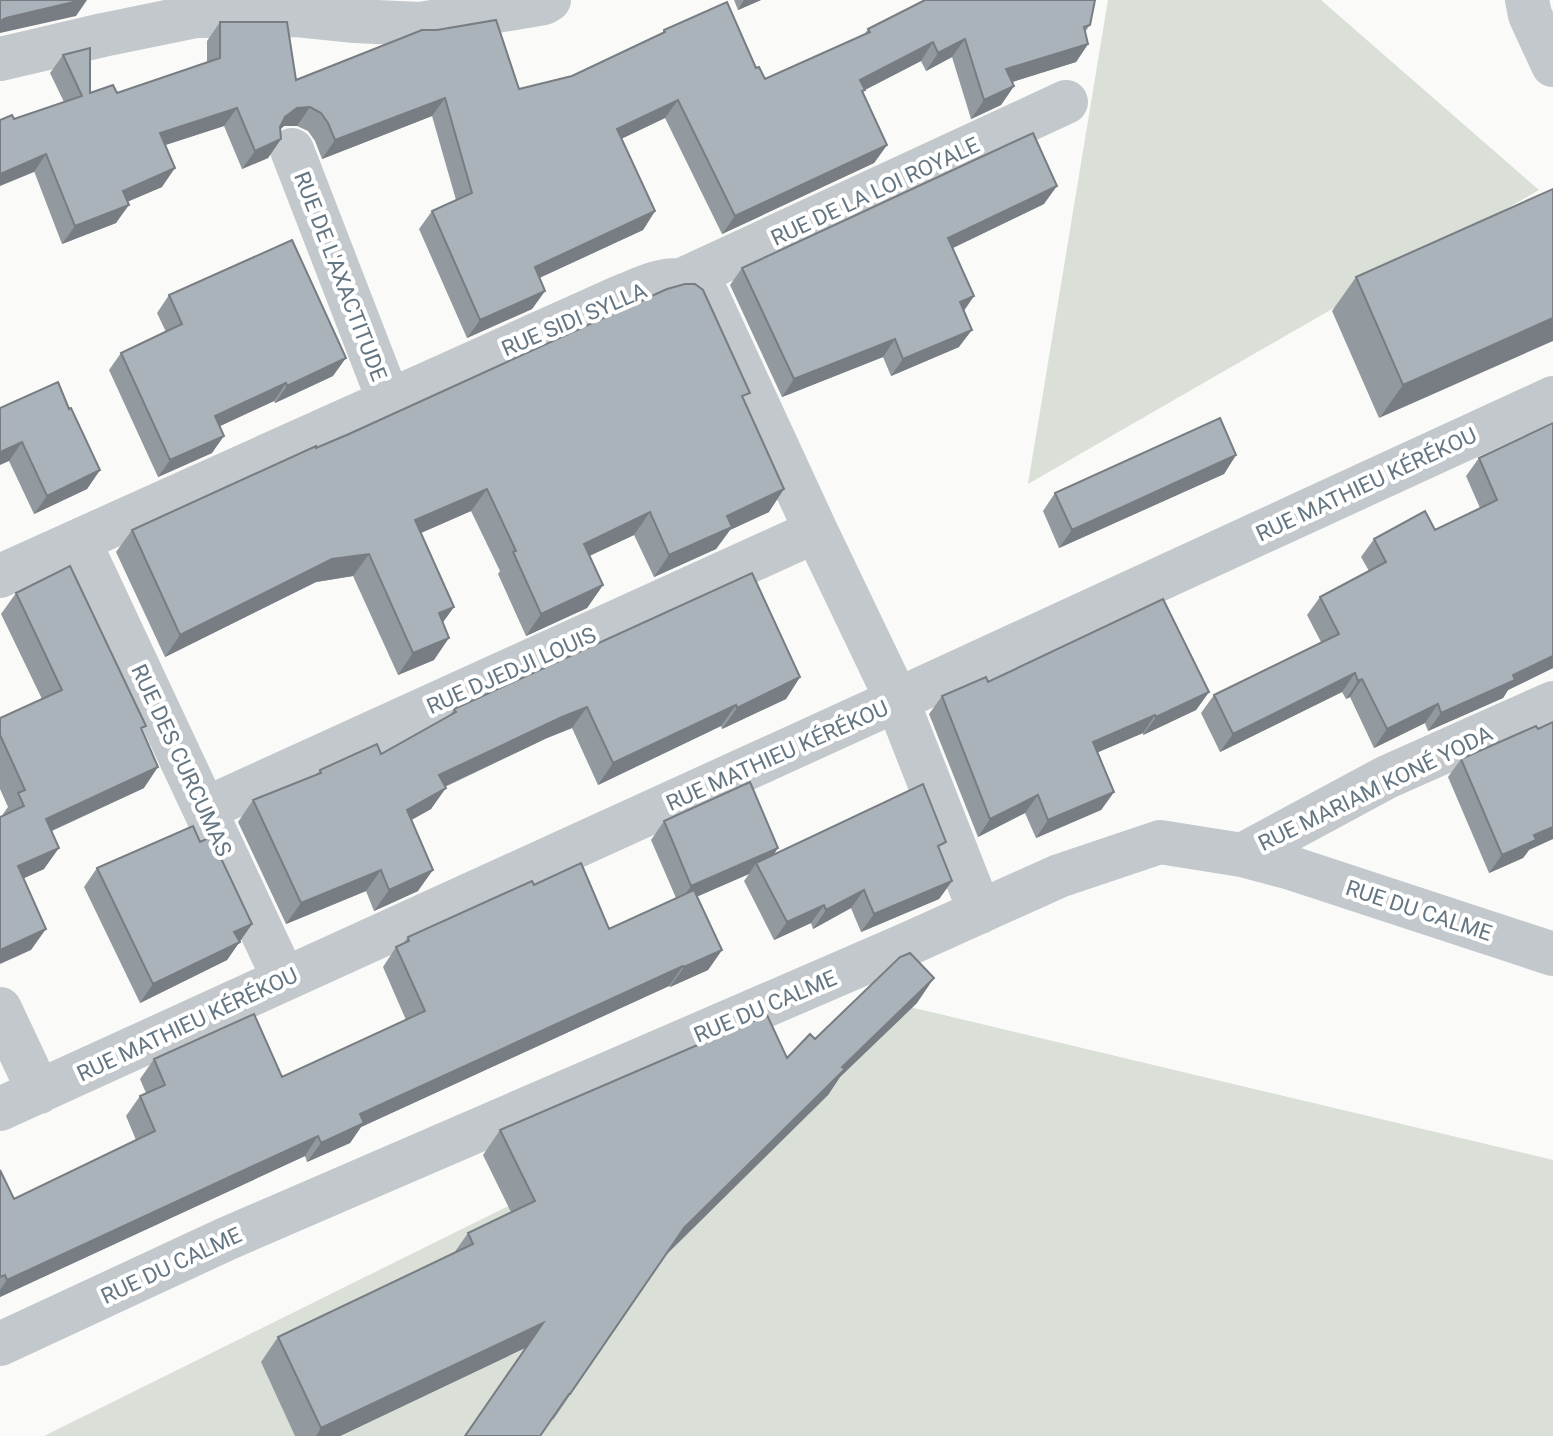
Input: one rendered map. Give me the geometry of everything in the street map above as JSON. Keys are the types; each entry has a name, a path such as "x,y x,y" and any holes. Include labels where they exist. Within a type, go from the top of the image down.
{"street":[{"path":"1527,0 1530,15 1553,65"},
{"path":"0,59 103,17 196,16 297,7 355,21 420,24 545,1"},
{"name":"RUE DE LA LOI ROYALE","path":"684,279 1066,102"},
{"name":"RUE DE L'AXACTITUDE","path":"292,150 389,401"},
{"path":"684,279 698,285 708,297 897,700 980,912"},
{"name":"RUE SIDI SYLLA","path":"0,576 620,297 662,282 684,279"},
{"name":"RUE MATHIEU KÉRÉKOU","path":"0,1109 1553,398"},
{"name":"RUE DJEDJI LOUIS","path":"205,809 816,531"},
{"name":"RUE DES CURCUMAS","path":"79,541 284,979"},
{"name":"RUE MARIAM KONÉ YODA","path":"1242,855 1387,777 1553,703"},
{"name":"RUE DU CALME","path":"0,1344 226,1239 1059,876 1160,842 1242,855 1291,868 1553,954"},
{"path":"0,1009 39,1092"}],"shaded area":[{"path":"1108,0 1321,0 1539,190 1028,484"},
{"path":"910,1007 1553,1160 1553,1436 44,1436"}],"building":[{"path":"0,0 82,0 0,21"},
{"path":"925,0 1095,0 1090,25 1084,27 1088,44 1006,69 1014,86 984,100 965,39 938,53 933,42 860,80 887,145 735,216 678,100 617,129 655,211 535,267 545,291 480,320 432,211 472,193 445,98 335,140 321,113 310,107 297,108 285,117 280,127 281,139 255,151 237,108 160,133 175,168 123,191 129,205 75,226 46,154 0,174 0,120 12,115 14,119 82,96 63,55 90,48 90,93 113,85 117,93 220,58 220,22 287,22 296,80 422,30 496,20 519,89 572,76 727,2 756,68 759,67 765,79 870,32 868,29"},
{"path":"1033,133 1057,186 948,238 974,296 960,302 972,330 903,359 895,339 794,379 742,268"},
{"path":"1553,189 1553,318 1403,385 1356,277"},
{"path":"292,240 346,358 215,416 224,436 170,460 121,353 182,324 169,295"},
{"path":"695,284 703,290 750,393 742,396 784,489 727,516 732,527 669,555 650,512 584,544 603,585 541,614 487,489 415,520 454,607 439,613 449,638 413,653 369,554 332,559 180,635 132,530 667,289"},
{"path":"58,382 100,470 47,496 22,442 0,452 0,408"},
{"path":"1220,418 1236,455 1072,530 1055,493"},
{"path":"1553,423 1553,656 1513,675 1515,680 1441,713 1438,704 1387,729 1362,679 1358,681 1355,673 1233,734 1214,695 1339,634 1320,597 1386,562 1374,539 1425,511 1435,530 1497,500 1479,458"},
{"path":"70,566 146,726 141,728 158,767 46,819 59,848 18,866 46,929 0,950 0,817 24,806 18,793 25,790 0,735 0,718 62,690 16,593"},
{"path":"752,573 800,677 613,763 587,707 562,717 439,775 446,788 407,810 433,870 389,890 381,870 301,903 253,800 321,773 320,770 377,744 381,754 456,712 454,709"},
{"path":"1163,599 1209,692 1093,742 1114,792 1048,820 1038,795 990,819 942,696 986,677 988,682"},
{"path":"1553,722 1553,827 1534,835 1536,840 1502,855 1461,759 1536,726 1538,729"},
{"path":"750,782 778,848 691,886 664,821"},
{"path":"923,784 946,842 938,846 952,881 874,914 864,890 826,910 824,905 787,922 756,863"},
{"path":"193,826 200,842 211,837 252,924 234,932 240,942 153,984 97,868"},
{"path":"581,863 609,929 694,890 722,950 360,1114 364,1123 321,1143 318,1136 7,1280 5,1275 0,1277 0,1170 14,1199 155,1131 140,1096 165,1085 154,1059 254,1014 282,1077 425,1011 396,947 409,941 408,937 532,881 534,885"},
{"path":"910,953 934,978 684,1228 540,1436 465,1436 543,1323 321,1428 278,1337 473,1244 468,1233 535,1201 500,1130 767,1015 787,1058 810,1034 815,1039 900,957"}]}
